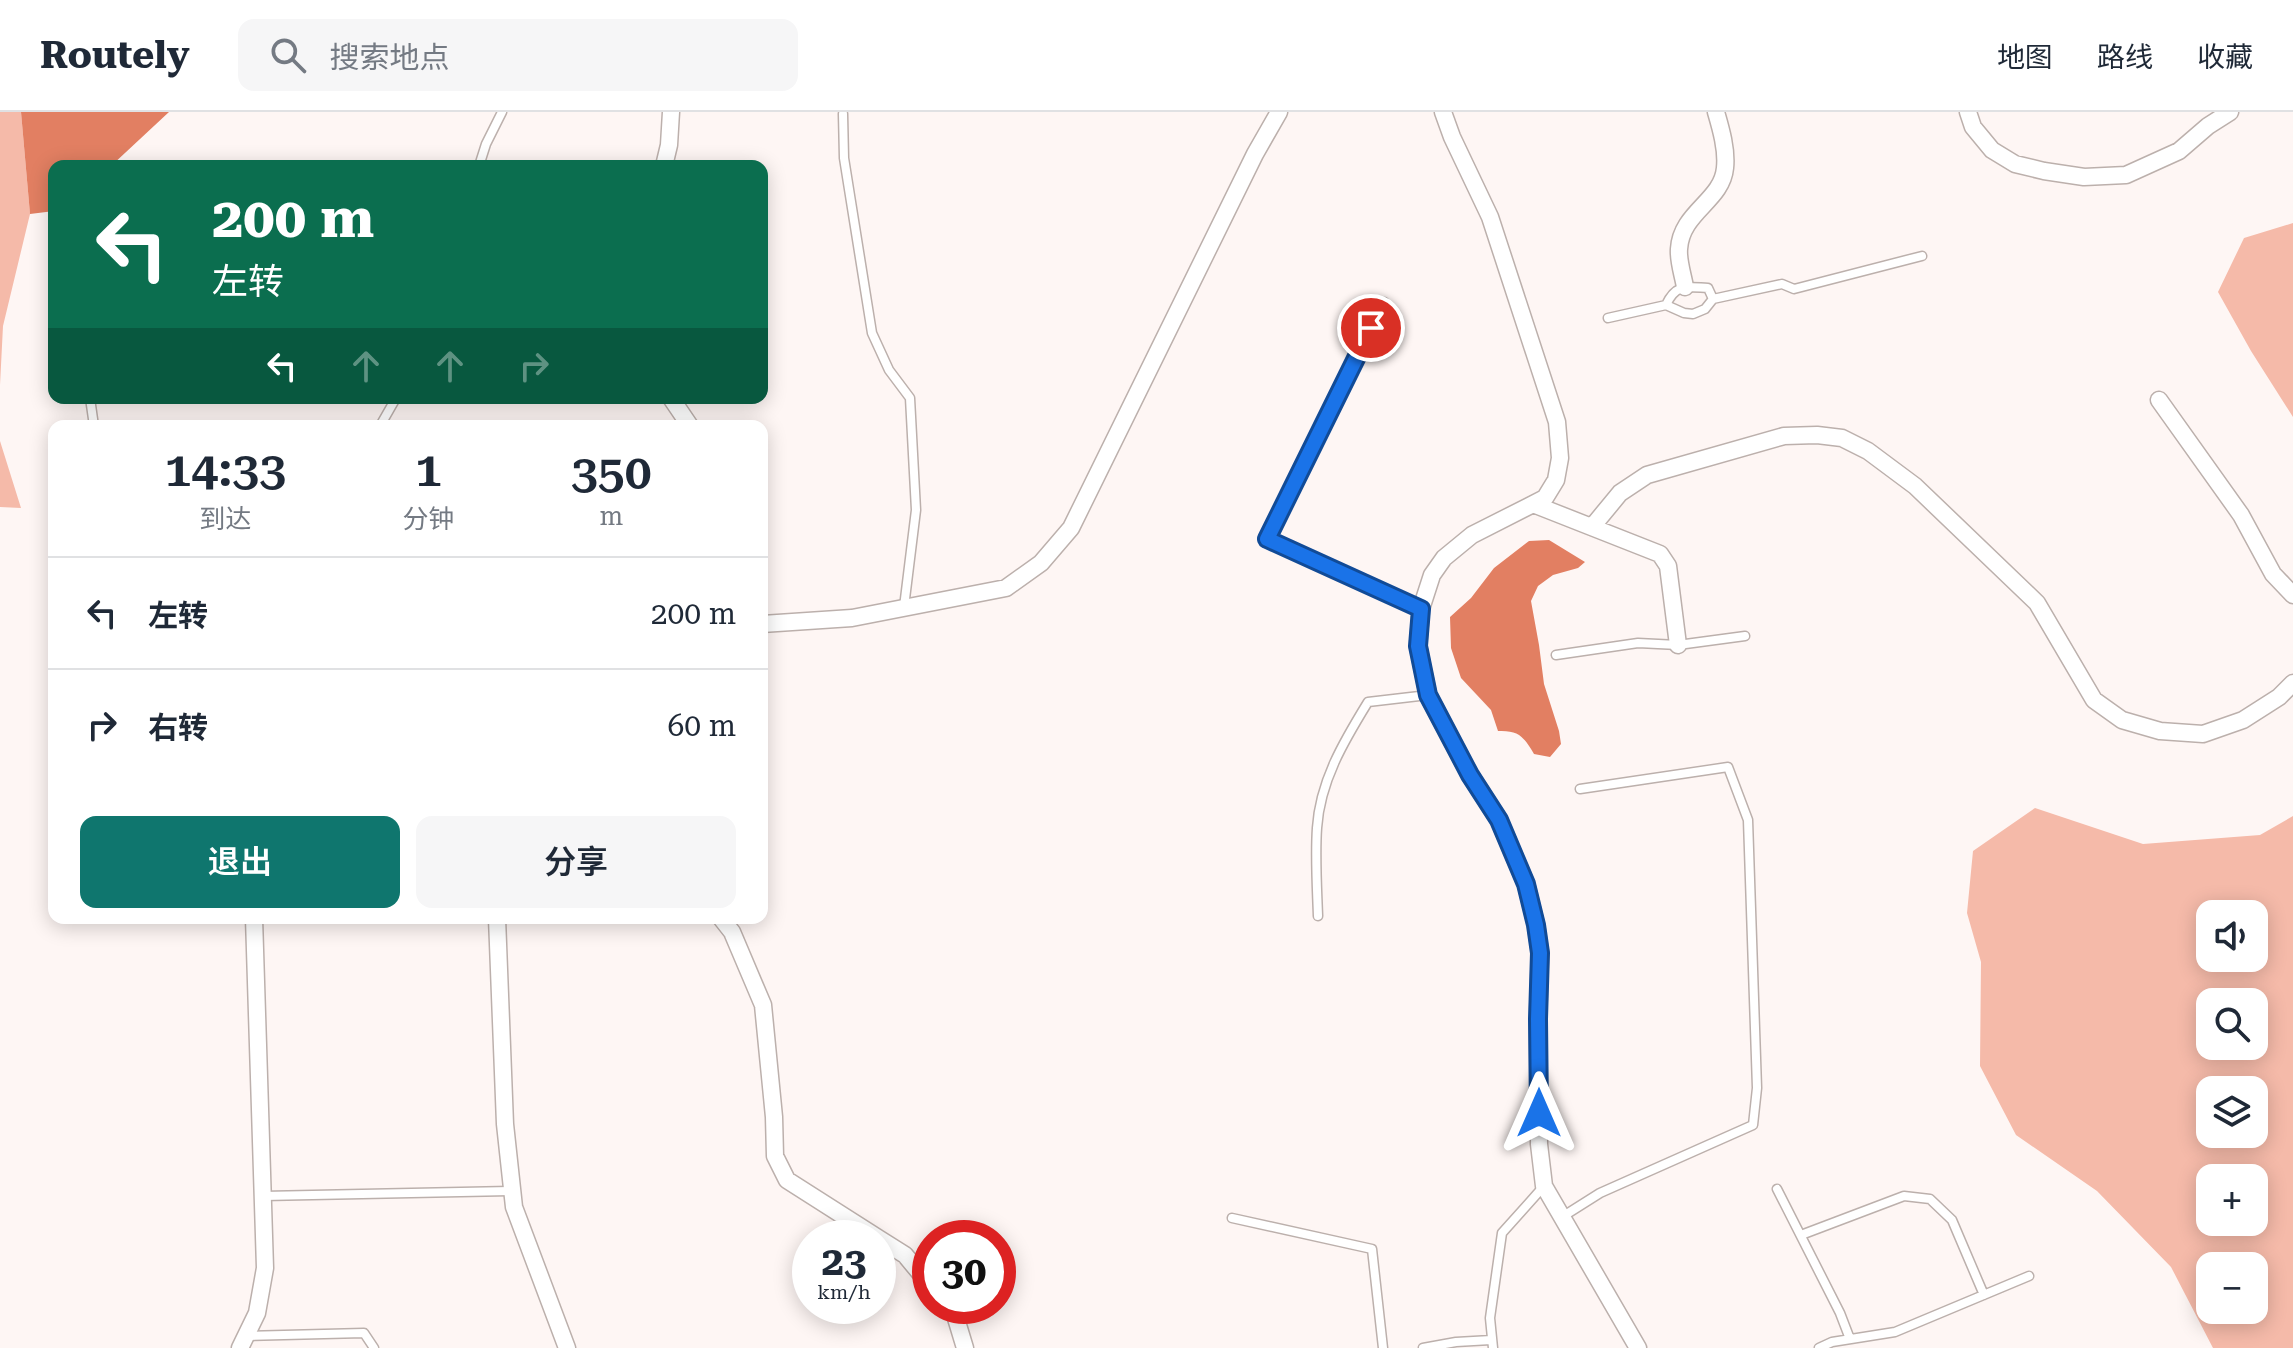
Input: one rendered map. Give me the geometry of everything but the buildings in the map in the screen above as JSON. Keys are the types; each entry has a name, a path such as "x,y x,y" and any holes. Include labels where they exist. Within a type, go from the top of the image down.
{"street":[{"path":"665,160 671,112"},
{"path":"768,624 852,618 1006,588 1041,563 1071,528 1255,154 1279,112"},
{"path":"1443,112 1490,217 1557,422 1560,458 1556,480 1545,498 1472,535 1444,558 1432,575 1421,609 1418,646 1428,695 1470,775 1499,820 1526,884 1536,925 1540,953 1539,1144 1544,1186 1638,1348"},
{"path":"1685,287 1679,250 1683,233 1691,216 1720,185 1726,170 1716,112"},
{"path":"1968,112 1973,127 1992,150 2015,164 2084,177 2126,175 2179,151 2230,112"},
{"path":"2159,400 2241,515 2273,574 2293,595"},
{"path":"1592,527 1620,493 1647,475 1784,436 1842,438 1868,451 1915,486 2037,603 2094,700 2122,720 2160,731 2203,734 2243,720 2279,697 2293,683"},
{"path":"1533,504 1660,554 1668,566 1678,645"},
{"path":"243,1342 257,1313 265,1268 254,924"},
{"path":"497,924 505,1124 514,1207 567,1348"},
{"path":"726,924 763,1005 775,1156 787,1180 850,1220"},
{"path":"896,1249 912,1263"},
{"path":"958,1324 965,1348"}],"lane":[{"path":"481,160 502,112"},
{"path":"843,114 844,158 872,333 889,370 910,398 916,510 904,608"},
{"path":"1608,318 1666,305 1693,314 1705,309 1713,299 1782,284 1794,289 1922,256"},
{"path":"1666,305 1672,293 1685,287 1708,288 1713,299"},
{"path":"1384,302 1267,539 1421,609"},
{"path":"1556,655 1638,643 1678,645 1745,636"},
{"path":"1318,916 1317,828 1323,792 1340,748 1368,702 1428,695"},
{"path":"1561,1218 1600,1193 1753,1125 1757,1088 1748,820 1728,767 1580,789"},
{"path":"1423,1348 1456,1342 1492,1344 1490,1318 1502,1233 1544,1186"},
{"path":"1777,1189 1850,1339"},
{"path":"263,1196 512,1191"},
{"path":"1801,1235 1904,1196 1930,1199 1952,1220 1984,1295"},
{"path":"1232,1218 1372,1249 1383,1348"},
{"path":"1819,1348 1832,1342 1895,1332 2029,1276"},
{"path":"243,1342 364,1333 374,1348"}],"shaded area":[{"path":"0,112 21,112 30,214 3,326 0,385"},
{"path":"21,112 169,112 117,160 48,160 48,212 30,214"},
{"path":"2293,223 2293,417 2218,292 2244,238"},
{"path":"0,441 21,508 0,507"},
{"path":"1549,540 1585,562 1578,568 1553,575 1538,586 1531,601 1544,684 1561,744 1550,757 1534,754 1516,733 1498,731 1491,710 1461,678 1451,648 1450,617 1471,598 1494,568 1529,541"},
{"path":"2035,808 2143,844 2260,835 2293,816 2293,1348 2213,1348 2201,1324 2268,1324 2268,1252 2196,1252 2196,1315 2171,1267 2097,1191 2016,1135 1980,1066 1981,962 1967,913 1973,851"}],"route":[{"path":"1371,328 1267,539 1421,609 1418,646 1428,695 1470,775 1499,820 1526,884 1536,925 1540,953 1539,1113"}]}
